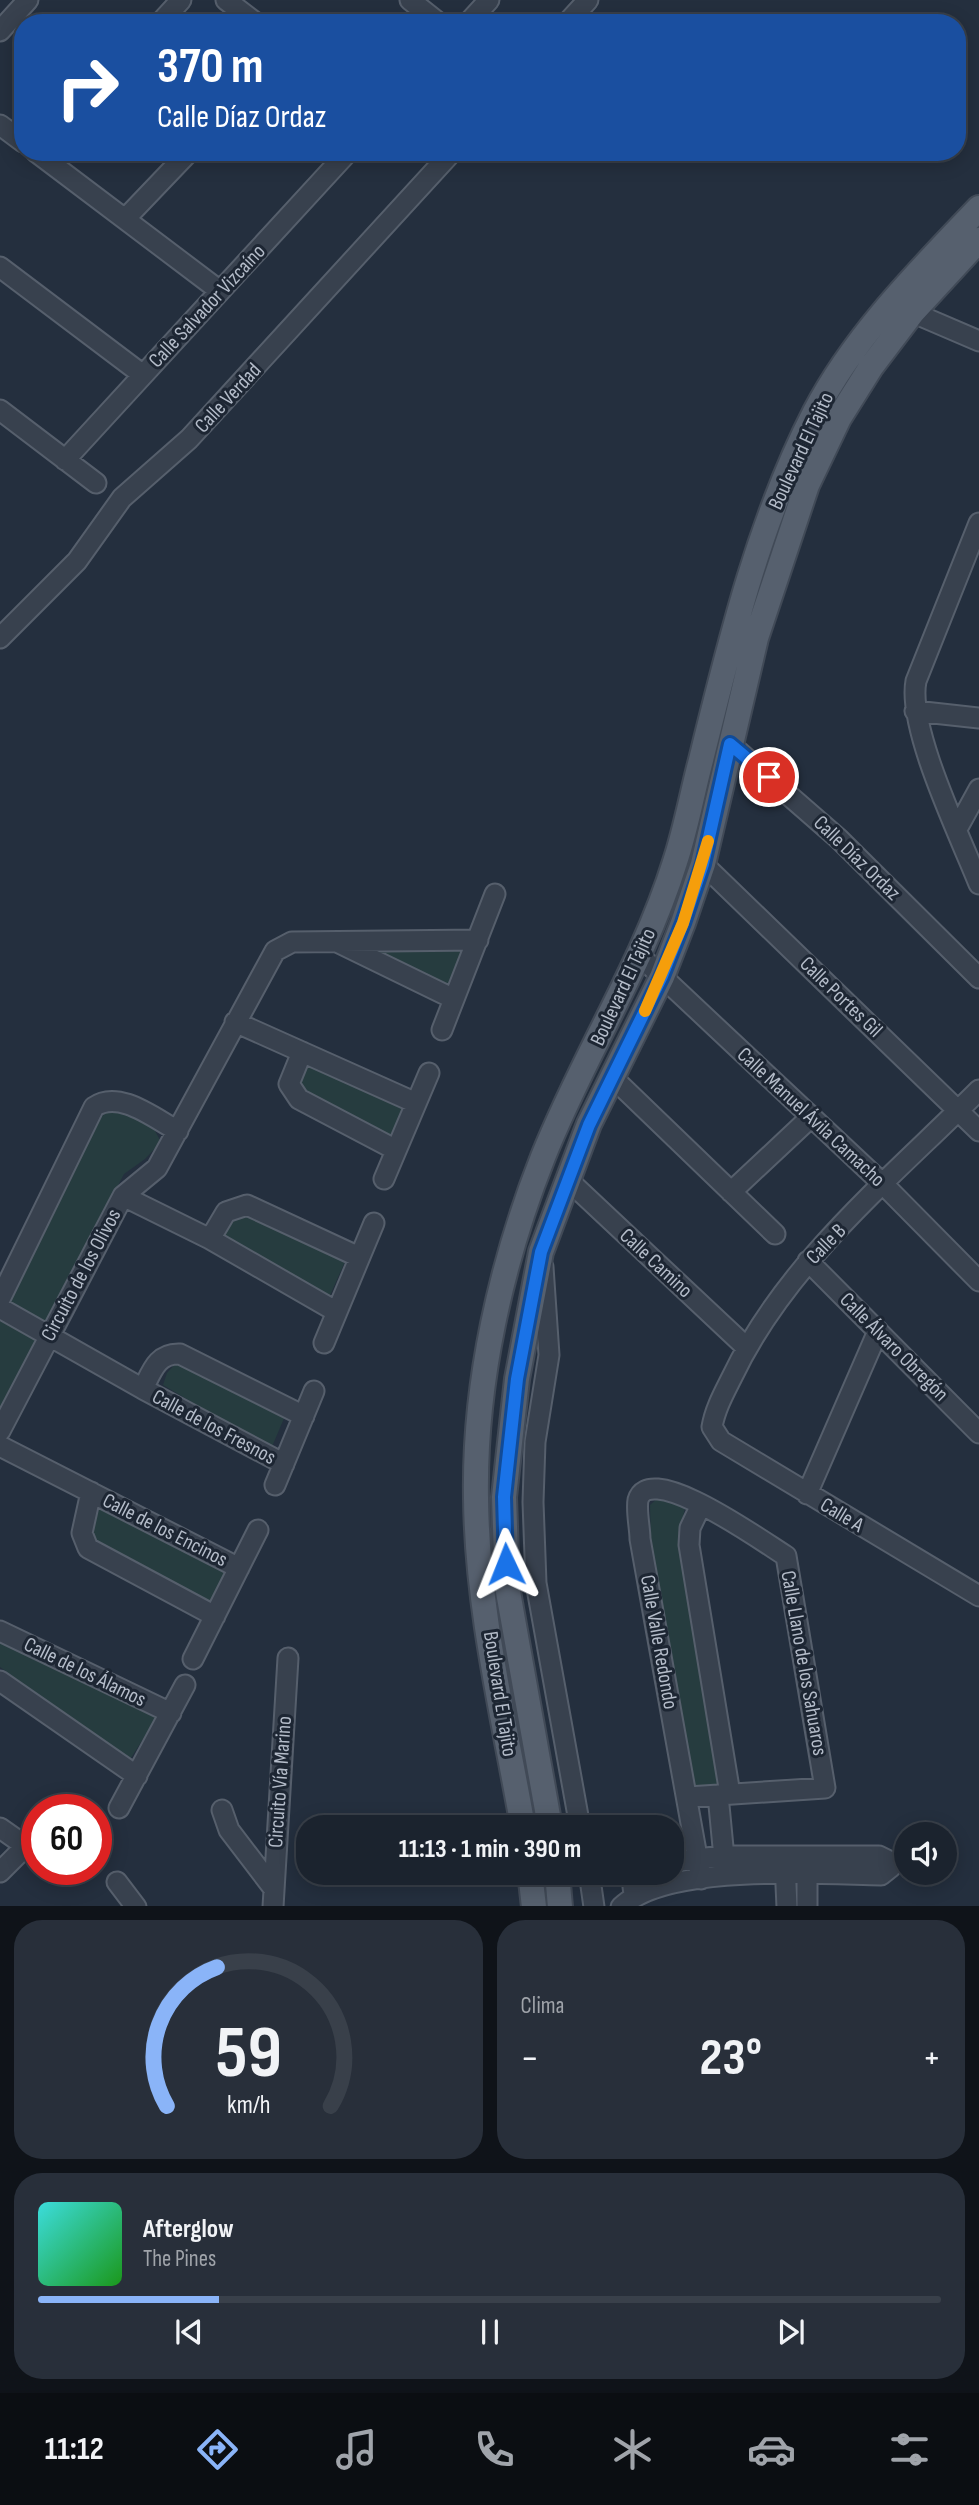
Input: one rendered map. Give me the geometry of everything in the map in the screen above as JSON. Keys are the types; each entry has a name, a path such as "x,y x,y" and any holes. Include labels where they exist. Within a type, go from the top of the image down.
{"main road":[{"name":"Boulevard El Tajito","path":"548,1815 507,1586 504,1497 517,1379 541,1252 567,1179 612,1077 662,976 703,864 756,638 807,485 839,418 871,367 902,308 979,208"},
{"name":"Boulevard El Tajito","path":"521,1815 496,1682 480,1564 476,1497 483,1391 498,1306 517,1231 544,1155 640,956 677,859 733,631 787,473 817,409 850,357 979,240"},
{"path":"496,1682 522,1678"},
{"path":"532,1885 534,1906"},
{"path":"558,1885 560,1906"}],"street":[{"path":"168,14 181,0"},
{"path":"226,0 244,14"},
{"path":"410,0 428,14"},
{"path":"476,14 489,0"},
{"path":"576,14 588,0"},
{"path":"0,31 24,1"},
{"path":"50,161 220,291"},
{"path":"125,219 180,161"},
{"name":"Calle Salvador Vizcaíno","path":"65,460 340,161"},
{"name":"Calle Verdad","path":"0,638 77,561 122,498 189,439 444,161"},
{"path":"0,267 143,374"},
{"path":"902,308 979,341"},
{"path":"0,410 96,483"},
{"path":"979,523 916,681 915,711 979,884"},
{"path":"915,711 979,718"},
{"name":"Calle Díaz Ordaz","path":"730,744 839,839 979,978"},
{"path":"957,829 979,789"},
{"name":"Calle Portes Gil","path":"703,864 979,1131"},
{"path":"442,1030 495,894"},
{"path":"335,941 478,940"},
{"path":"335,941 454,999"},
{"name":"Circuito de los Olivos","path":"0,1431 123,1196 157,1168 268,958 282,946 292,942 335,941"},
{"name":"Calle Manuel Ávila Camacho","path":"640,956 884,1185 979,1282"},
{"path":"235,1022 416,1103"},
{"path":"302,1052 289,1084 299,1099 396,1150"},
{"path":"384,1179 429,1073"},
{"path":"612,1077 775,1234"},
{"name":"Calle B","path":"712,1427 715,1413 746,1347 808,1261 979,1090"},
{"path":"0,1298 94,1107 109,1100 120,1101 178,1131"},
{"path":"731,1192 811,1116"},
{"name":"Calle Camino","path":"567,1179 746,1347"},
{"path":"123,1196 209,1239 337,1312"},
{"path":"209,1239 221,1217 232,1208 247,1205 359,1257"},
{"path":"324,1343 374,1223"},
{"path":"541,1252 549,1355 535,1442 533,1545 536,1583 578,1815"},
{"name":"Calle Álvaro Obregón","path":"808,1261 979,1433"},
{"name":"Calle de los Fresnos","path":"0,1308 143,1390 284,1464"},
{"path":"807,1494 878,1331"},
{"name":"Calle de los Fresnos","path":"143,1390 156,1362 170,1354 180,1354 304,1416"},
{"name":"Calle de los Fresnos","path":"275,1485 314,1391"},
{"name":"Calle A","path":"712,1427 720,1441 979,1596"},
{"name":"Calle de los Encinos","path":"0,1446 239,1568"},
{"name":"Calle Llano de los Sahuaros","path":"648,1489 657,1486 674,1490 786,1556 825,1788 688,1797"},
{"name":"Calle Valle Redondo","path":"648,1489 638,1500 640,1539 701,1879"},
{"name":"Calle de los Encinos","path":"92,1492 82,1533 88,1548 215,1616"},
{"path":"701,1505 690,1528 689,1545 724,1795 725,1876"},
{"name":"Calle de los Encinos","path":"193,1659 258,1530"},
{"name":"Calle de los Álamos","path":"0,1631 171,1713"},
{"name":"Circuito Vía Marino","path":"273,1898 288,1658"},
{"path":"0,1681 137,1776"},
{"name":"Calle de los Álamos","path":"119,1808 185,1685"},
{"path":"222,1810 229,1830 273,1898"},
{"path":"0,1828 21,1843"},
{"path":"684,1860 723,1856 807,1864 807,1906"},
{"path":"0,1872 21,1857"},
{"path":"628,1900 701,1879 785,1864"},
{"path":"785,1864 787,1906"},
{"path":"117,1882 136,1906"},
{"path":"591,1885 594,1906"}],"green space":[{"path":"466,943 447,991 354,946"},
{"path":"309,1063 409,1106 394,1143 304,1095 298,1086"},
{"path":"109,1109 116,1109 154,1129 161,1142 145,1159 124,1174 0,1412 0,1322 99,1120"},
{"path":"240,1211 347,1257 328,1300 215,1237"},
{"path":"176,1363 285,1416 271,1449 163,1385 167,1373"},
{"path":"659,1497 678,1499 685,1508 678,1539 719,1790 688,1791 651,1546 650,1505"},
{"path":"102,1503 233,1567 211,1608 88,1538"},
{"path":"0,1640 157,1717 129,1761 0,1667"}],"slow traffic":[{"path":"645,1011 683,923 708,841"}],"route":[{"path":"506,1564 504,1497 517,1379 541,1252 589,1125 662,976 683,923 703,864 730,744 769,777"}]}
